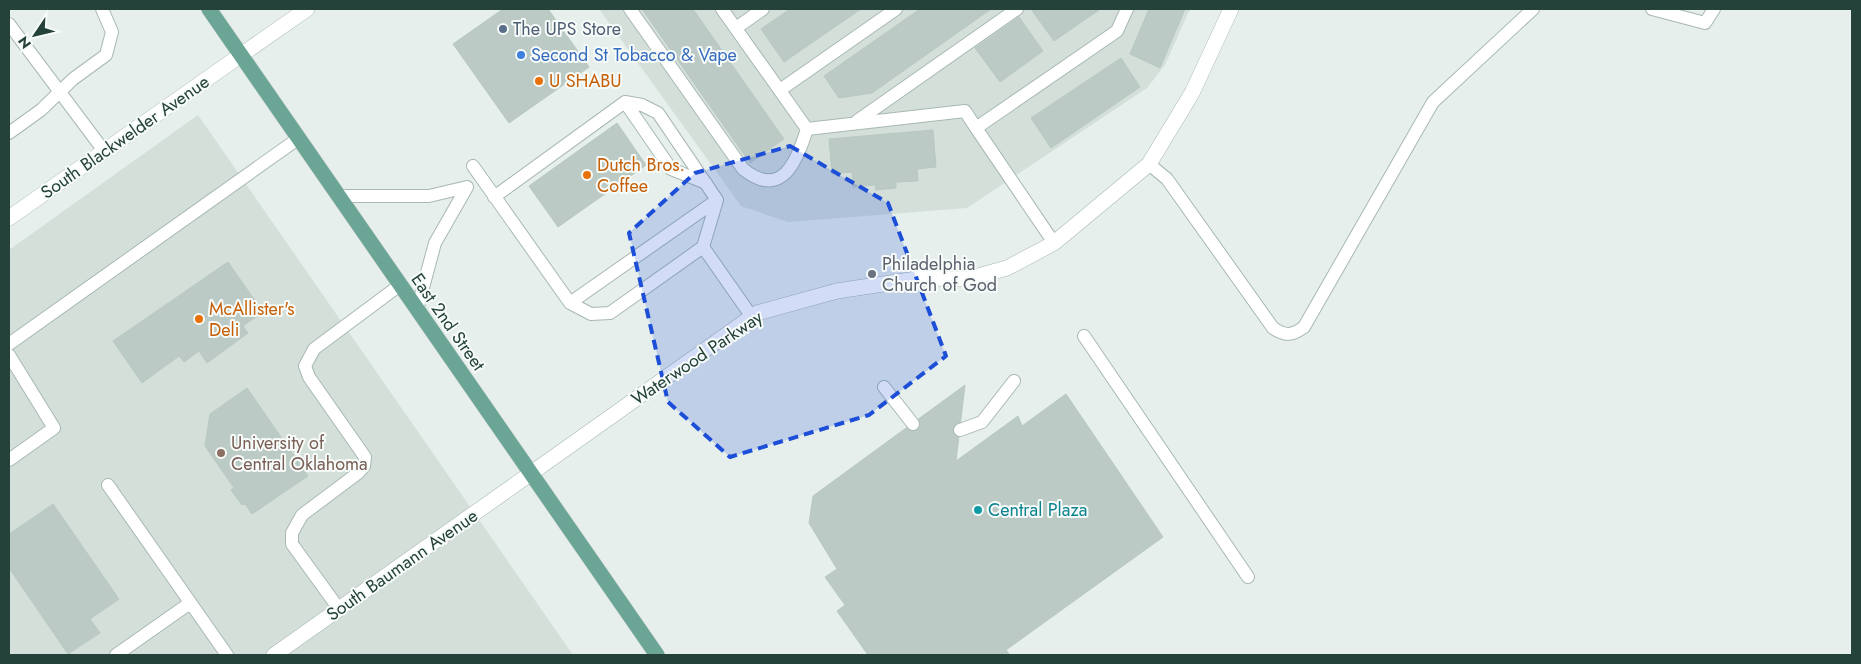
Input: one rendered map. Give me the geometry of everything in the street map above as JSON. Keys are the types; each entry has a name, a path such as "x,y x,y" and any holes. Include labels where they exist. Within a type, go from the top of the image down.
{"main road":[{"name":"East 2nd Street","path":"209,9 657,655"}],"street":[{"path":"241,55 307,9"},
{"name":"Waterwood Parkway","path":"530,474 757,313 837,291 923,278 967,279 1007,268 1054,243 1149,164 1192,93 1231,9"},
{"name":"South Blackwelder Avenue","path":"9,218 241,55"},
{"name":"South Baumann Avenue","path":"274,655 530,474"}],"lane":[{"path":"9,132 41,110 73,79 106,55 112,32 102,9"},
{"path":"630,9 743,169 754,178 775,181 790,169 800,150 807,129"},
{"path":"722,9 807,129"},
{"path":"736,28 763,9"},
{"path":"780,90 896,9"},
{"path":"855,123 1017,9"},
{"path":"976,128 1117,31 1127,9"},
{"path":"1149,164 1167,179 1273,328 1283,334 1295,334 1304,327 1433,102 1533,9"},
{"path":"1652,9 1706,23 1714,9"},
{"path":"9,24 104,151"},
{"path":"624,102 671,169 706,183"},
{"path":"494,197 624,102 642,104 658,113 717,200"},
{"path":"807,129 965,111 1054,243"},
{"path":"9,344 299,138"},
{"path":"473,166 570,304 591,314 610,313 702,247 717,200"},
{"path":"338,196 429,196 466,187 481,178"},
{"path":"417,310 435,243 466,187"},
{"path":"570,304 717,200"},
{"path":"702,247 752,317"},
{"path":"339,609 292,544 292,533 302,515 358,473 364,466 365,457 308,377 306,366 314,349 400,285"},
{"path":"1084,336 1248,577"},
{"path":"9,355 54,428 9,460"},
{"path":"960,430 982,422 1014,381"},
{"path":"884,387 913,424"},
{"path":"108,485 227,655"},
{"path":"116,655 190,603"}],"highlighted area":[{"path":"790,146 888,203 946,356 869,415 730,457 668,402 629,233 695,173"}],"shaded area":[{"path":"599,9 1190,9 1165,65 1147,88 967,208 788,222 741,206"},
{"name":"University of Central Oklahoma","path":"198,115 573,655 9,655 9,250"}],"building":[{"path":"503,9 548,9 589,67 509,123 453,44"},
{"path":"642,9 693,9 784,139 750,163"},
{"path":"790,9 861,9 784,62 761,29"},
{"path":"920,9 991,9 872,93 839,98 824,76"},
{"path":"1031,9 1098,9 1099,10 1054,41"},
{"path":"1149,9 1185,9 1160,68 1130,54"},
{"path":"1019,17 1043,51 1000,82 975,48"},
{"path":"1121,58 1140,87 1051,148 1031,118"},
{"name":"Dutch Bros. Coffee","path":"617,123 646,165 558,227 529,186"},
{"path":"933,130 936,167 917,169 918,181 896,182 896,188 876,190 875,185 853,187 852,172 832,174 829,139"},
{"name":"McAllister's Deli","path":"228,262 263,312 243,326 248,333 207,363 199,351 184,362 179,356 142,383 113,341"},
{"name":"Central Plaza","path":"965,385 956,461 1018,416 1022,426 1066,394 1163,537 1006,650 1010,655 868,655 837,611 845,605 825,577 837,569 809,523 813,496"},
{"path":"247,388 308,476 252,514 245,504 242,505 231,490 234,488 205,446 210,414"},
{"path":"53,504 119,599 90,619 100,633 68,654 9,568 9,534"}],"place":[{"name":"The UPS Store","path":"503,29"},
{"name":"Second St Tobacco & Vape","path":"521,55"},
{"name":"U SHABU","path":"539,81"},
{"name":"Dutch Bros. Coffee","path":"587,175"},
{"name":"Philadelphia Church of God","path":"872,274"},
{"name":"McAllister's Deli","path":"199,319"},
{"name":"University of Central Oklahoma","path":"221,453"},
{"name":"Central Plaza","path":"978,510"}]}
